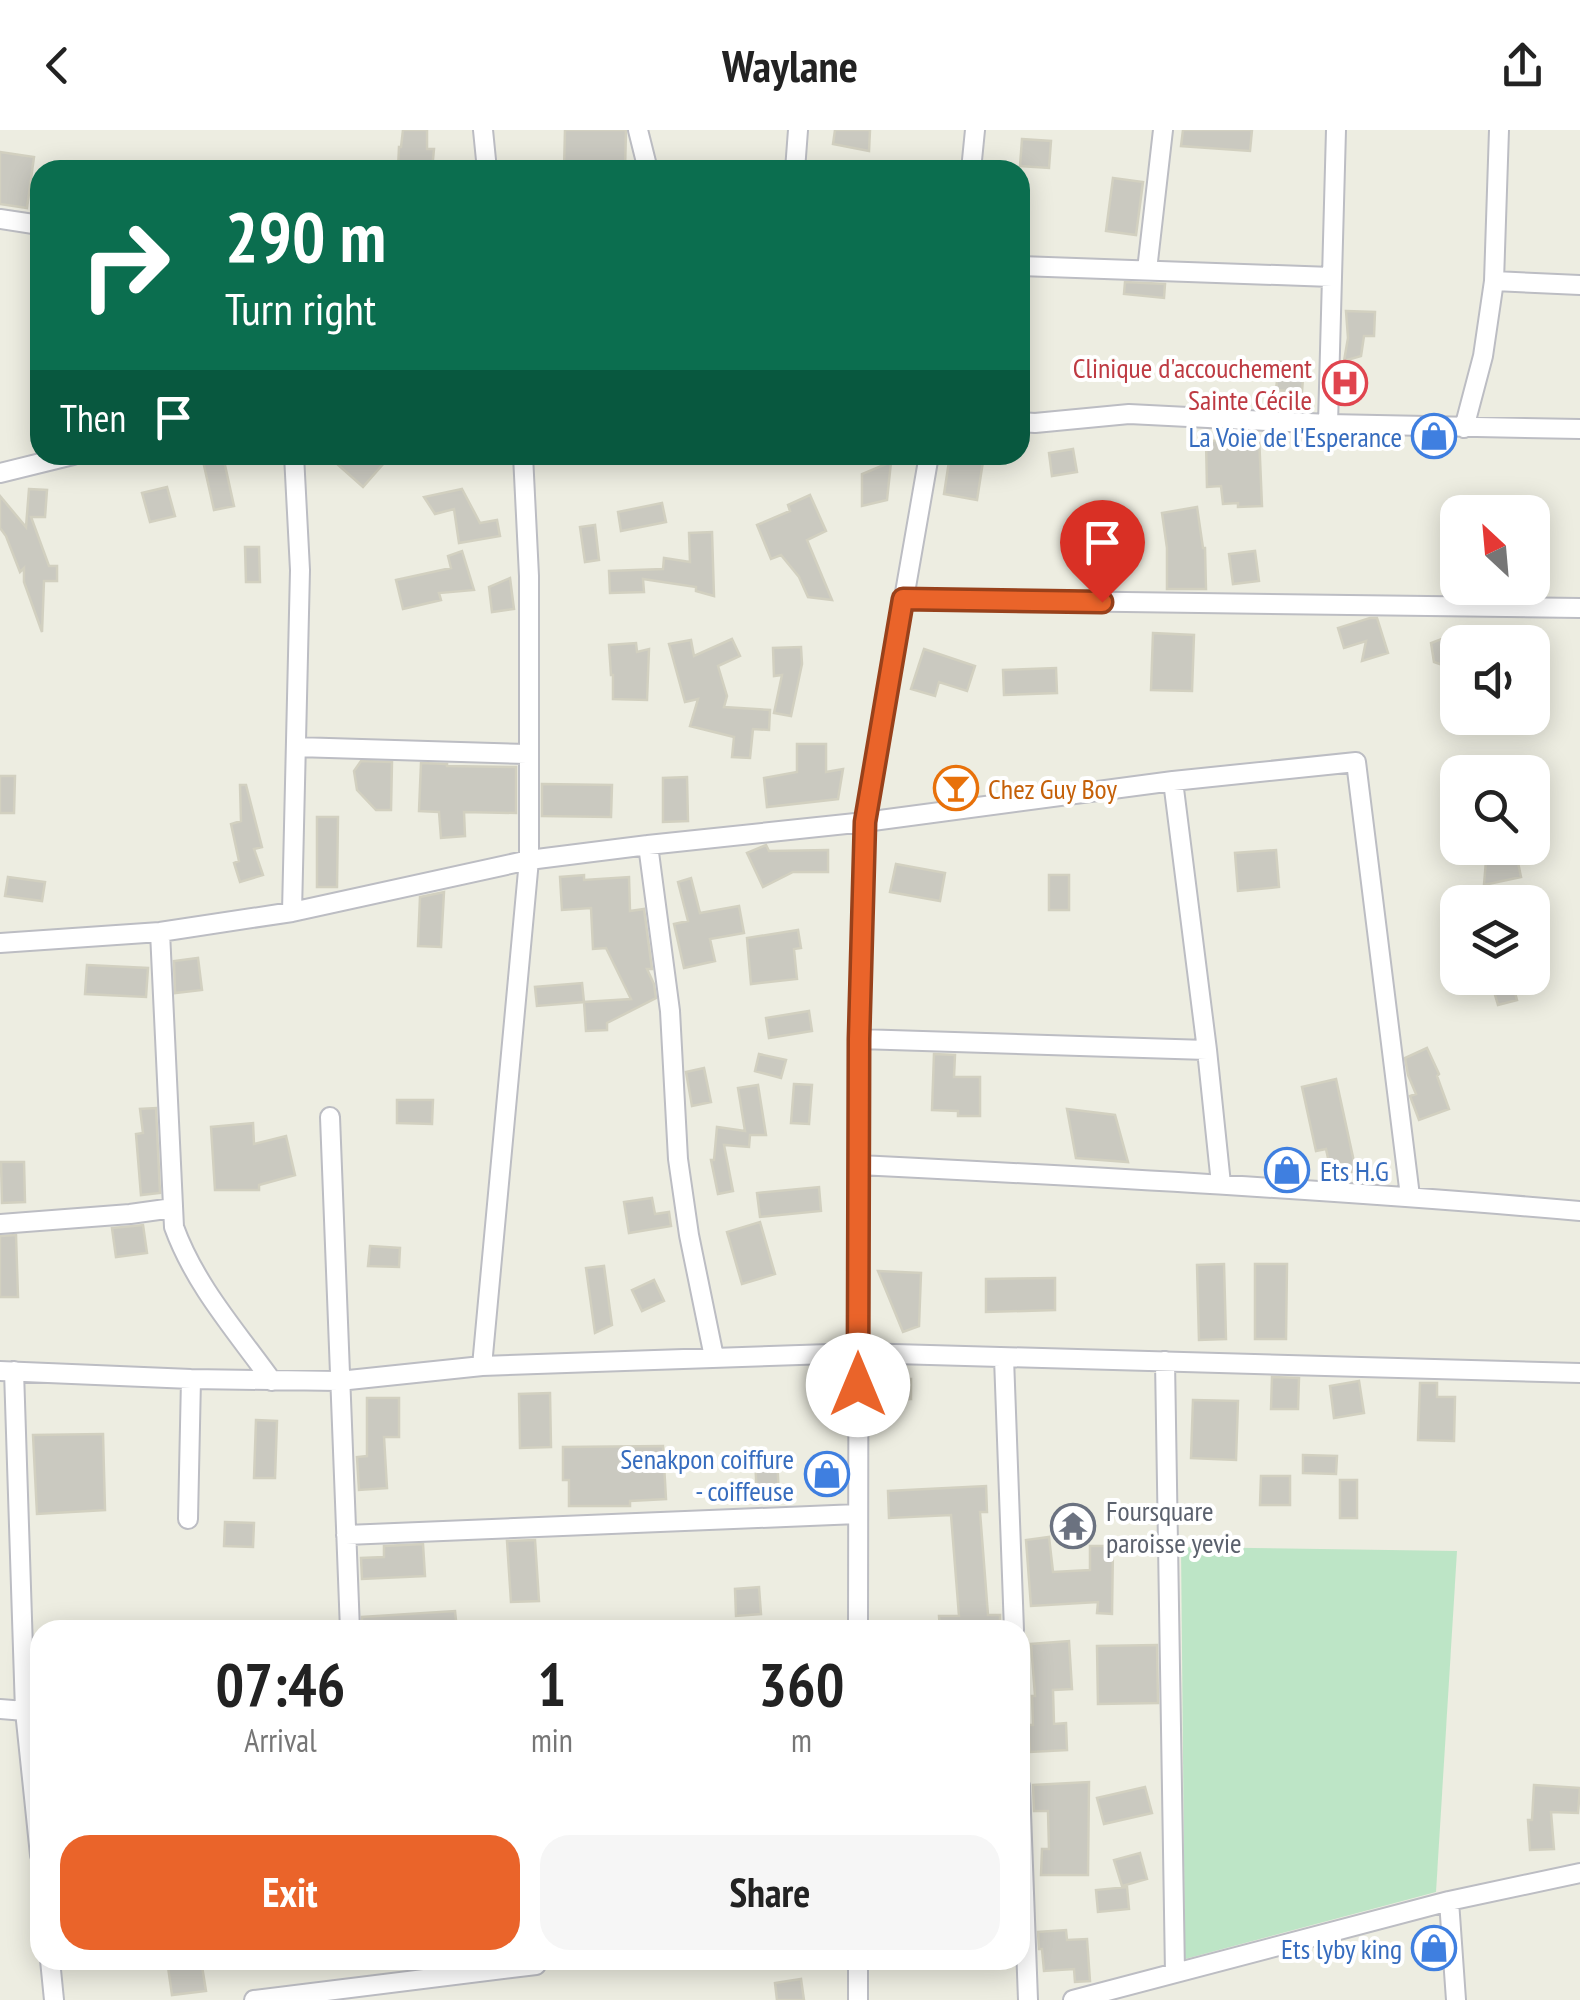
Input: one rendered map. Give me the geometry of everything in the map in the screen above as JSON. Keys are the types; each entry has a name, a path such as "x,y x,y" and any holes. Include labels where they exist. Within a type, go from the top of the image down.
{"street":[{"path":"483,130 486,160"},
{"path":"638,130 646,160"},
{"path":"796,160 798,130"},
{"path":"971,160 975,130"},
{"path":"1147,270 1163,130"},
{"path":"1328,424 1336,130"},
{"path":"1464,428 1483,356 1494,281 1499,130"},
{"path":"0,219 30,223"},
{"path":"1030,266 1332,277"},
{"path":"1494,281 1580,286"},
{"path":"1030,423 1128,414 1328,424 1580,429"},
{"path":"0,473 32,465"},
{"path":"292,912 300,570 295,465"},
{"path":"482,1366 528,860 529,576 523,465"},
{"path":"858,1620 859,1039 865,822 927,465"},
{"path":"903,599 1580,608"},
{"path":"296,748 527,754"},
{"path":"0,942 160,932 292,912 528,860 1356,762 1410,1196"},
{"path":"1173,781 1221,1184"},
{"path":"648,845 670,1011 678,1159 714,1357"},
{"path":"160,932 174,1227 184,1256 202,1286 272,1381"},
{"path":"859,1039 1207,1050"},
{"path":"330,1117 350,1620"},
{"path":"859,1165 1410,1196 1580,1211"},
{"path":"0,1224 173,1208"},
{"path":"30,1759 20,1528 7,1371 339,1381 482,1366 858,1353 1580,1372"},
{"path":"1004,1358 1014,1620"},
{"path":"1165,1361 1175,1974"},
{"path":"188,1519 191,1379"},
{"path":"346,1536 858,1514"},
{"path":"0,1526 20,1528"},
{"path":"0,1709 25,1711"},
{"path":"1073,2000 1449,1901 1580,1873"},
{"path":"1449,1901 1456,2000"},
{"path":"51,1970 54,2000"},
{"path":"254,2000 497,1970"},
{"path":"858,1970 858,2000"},
{"path":"1027,1970 1028,2000"}],"green space":[{"path":"1181,1547 1457,1551 1436,1892 1185,1959"}],"building":[{"path":"403,130 427,130 427,149 434,149 433,160 398,160"},
{"path":"565,130 626,130 625,160 564,160"},
{"path":"835,130 870,130 869,151 833,144"},
{"path":"1183,130 1252,130 1250,151 1181,146"},
{"path":"1022,139 1051,141 1049,168 1030,167 1030,160 1020,160"},
{"path":"0,152 34,157 30,160 27,208 0,204"},
{"path":"1113,178 1143,182 1136,235 1106,231"},
{"path":"1125,282 1165,284 1164,298 1124,294"},
{"path":"1346,311 1375,312 1374,336 1364,336 1361,356 1344,361 1348,338"},
{"path":"1279,362 1304,364 1302,392 1276,390"},
{"path":"1259,435 1262,506 1223,504 1221,486 1207,487 1206,441"},
{"path":"1073,449 1077,472 1052,476 1049,453"},
{"path":"204,465 225,465 234,506 214,510"},
{"path":"338,465 382,465 363,487"},
{"path":"891,465 887,500 862,506 862,474"},
{"path":"948,465 982,465 977,500 944,494"},
{"path":"167,487 175,516 150,522 142,493"},
{"path":"29,489 47,490 45,517 31,517 49,566 57,566 57,581 44,581 42,632 24,582 24,568 20,572 0,528 0,496 26,527"},
{"path":"462,489 480,523 497,520 500,536 459,543 454,509 435,514 424,497"},
{"path":"810,495 826,531 807,540 832,600 808,597 799,577 781,555 771,559 757,525 790,511 788,505"},
{"path":"662,503 666,522 621,531 618,512"},
{"path":"1197,507 1205,548 1206,589 1167,589 1162,513"},
{"path":"595,525 599,560 585,562 580,527"},
{"path":"712,532 714,596 696,591 696,587 643,579 644,592 610,593 609,571 663,569 664,558 690,562 689,533"},
{"path":"245,547 259,547 260,582 246,582"},
{"path":"462,551 474,590 439,593 441,600 403,609 396,580 451,568 448,556"},
{"path":"1255,551 1259,581 1233,584 1229,554"},
{"path":"510,578 514,609 492,612 489,587"},
{"path":"1377,618 1388,653 1362,661 1366,641 1344,648 1338,628"},
{"path":"1153,633 1194,635 1192,691 1151,690"},
{"path":"732,639 740,656 718,666 727,696 724,707 770,710 769,730 753,729 750,758 732,757 734,737 690,726 698,699 685,702 669,644 691,640 694,656"},
{"path":"1440,640 1440,664 1434,662 1431,643"},
{"path":"636,643 637,652 649,649 647,700 613,699 609,645"},
{"path":"801,647 802,664 791,716 774,713 782,675 774,676 773,648"},
{"path":"924,649 975,666 967,691 939,682 935,696 911,689"},
{"path":"1056,668 1057,693 1004,695 1003,670"},
{"path":"797,744 826,744 826,772 843,769 838,799 767,807 764,778 797,772"},
{"path":"361,761 392,762 391,810 376,810 357,790 354,771"},
{"path":"421,763 516,767 516,813 464,812 465,836 441,838 439,812 419,811"},
{"path":"0,776 15,776 14,813 0,813"},
{"path":"687,777 688,821 663,822 663,778"},
{"path":"542,784 612,785 611,817 542,816"},
{"path":"240,785 246,785 262,847 254,849 263,875 240,882 234,863 239,861 231,824 241,821"},
{"path":"317,817 338,817 337,887 317,887"},
{"path":"766,845 769,851 828,850 828,872 793,872 763,887 747,853"},
{"path":"1276,850 1279,887 1238,891 1235,853"},
{"path":"896,864 945,873 940,901 890,892"},
{"path":"1486,865 1519,865 1521,877 1484,885"},
{"path":"584,875 584,880 629,877 630,911 644,909 652,969 647,969 656,998 607,1023 607,1030 586,1031 584,1002 631,999 606,948 593,949 591,908 562,910 560,877"},
{"path":"1049,875 1069,875 1069,910 1049,910"},
{"path":"8,877 45,882 42,901 5,896"},
{"path":"691,878 700,913 739,906 744,933 710,939 715,961 684,968 674,924 688,921 678,882"},
{"path":"444,892 441,947 418,946 420,897"},
{"path":"798,930 801,948 794,949 797,979 751,984 747,938"},
{"path":"198,958 202,990 175,993 174,961"},
{"path":"87,965 148,968 146,997 85,994"},
{"path":"582,983 584,1002 537,1006 535,987"},
{"path":"1495,995 1516,995 1517,1000 1498,1005"},
{"path":"809,1011 812,1031 769,1038 766,1018"},
{"path":"1427,1048 1449,1109 1419,1120 1410,1096 1416,1094 1405,1058"},
{"path":"759,1054 786,1060 781,1078 755,1071"},
{"path":"934,1054 955,1055 954,1077 980,1077 980,1116 932,1110"},
{"path":"704,1068 711,1102 692,1106 686,1072"},
{"path":"1336,1079 1356,1171 1332,1176 1326,1149 1316,1151 1302,1087"},
{"path":"794,1084 812,1085 809,1124 791,1123"},
{"path":"758,1085 766,1135 750,1135 749,1147 724,1145 733,1191 718,1194 711,1160 717,1127 745,1131 738,1088"},
{"path":"397,1100 433,1100 432,1124 397,1123"},
{"path":"156,1108 160,1193 141,1195 136,1134 143,1133 140,1109"},
{"path":"1067,1109 1115,1115 1128,1162 1076,1158"},
{"path":"253,1123 254,1144 286,1136 295,1175 259,1185 259,1190 215,1190 211,1127"},
{"path":"1,1162 24,1162 25,1202 2,1203"},
{"path":"819,1187 821,1211 760,1217 757,1193"},
{"path":"652,1198 655,1214 669,1212 671,1226 629,1233 624,1202"},
{"path":"760,1222 775,1274 742,1284 727,1232"},
{"path":"143,1225 147,1253 116,1257 112,1228"},
{"path":"16,1235 18,1297 0,1297 0,1236"},
{"path":"370,1246 400,1248 399,1267 368,1266"},
{"path":"1224,1264 1226,1339 1199,1340 1197,1265"},
{"path":"1255,1264 1287,1264 1286,1339 1255,1339"},
{"path":"604,1266 612,1325 595,1333 586,1268"},
{"path":"878,1271 921,1273 919,1326 903,1332"},
{"path":"1055,1278 1055,1310 986,1312 986,1279"},
{"path":"654,1280 664,1301 642,1311 632,1290"},
{"path":"1272,1377 1299,1378 1298,1409 1271,1409"},
{"path":"886,1379 911,1379 911,1399 887,1400"},
{"path":"1359,1381 1364,1413 1334,1418 1330,1386"},
{"path":"1420,1383 1437,1383 1437,1397 1455,1397 1454,1441 1418,1440"},
{"path":"550,1393 551,1447 520,1448 519,1394"},
{"path":"367,1398 399,1398 399,1437 384,1437 387,1488 359,1490 357,1457 367,1456"},
{"path":"1193,1400 1238,1401 1236,1460 1191,1458"},
{"path":"256,1420 277,1421 275,1478 254,1478"},
{"path":"103,1434 105,1510 37,1514 33,1435"},
{"path":"663,1446 666,1499 630,1501 630,1506 569,1506 569,1480 563,1480 563,1447"},
{"path":"1303,1455 1337,1456 1336,1474 1303,1473"},
{"path":"777,1456 779,1498 757,1499 755,1457"},
{"path":"1261,1476 1290,1476 1290,1505 1260,1505"},
{"path":"1340,1480 1357,1480 1357,1518 1340,1518"},
{"path":"986,1486 987,1512 980,1512 988,1615 1000,1615 1000,1620 939,1620 939,1616 959,1616 951,1515 889,1518 888,1491"},
{"path":"225,1522 254,1523 253,1547 224,1546"},
{"path":"1049,1537 1053,1572 1090,1570 1090,1546 1113,1546 1112,1614 1097,1613 1098,1602 1031,1606 1026,1540"},
{"path":"535,1540 539,1601 511,1602 507,1541"},
{"path":"423,1544 425,1576 362,1579 361,1558 384,1557 384,1546"},
{"path":"759,1587 761,1614 736,1616 735,1589"},
{"path":"455,1611 456,1620 362,1620"},
{"path":"1069,1641 1072,1689 1053,1690 1054,1724 1066,1723 1067,1750 1030,1752 1035,1696 1031,1644"},
{"path":"1157,1645 1158,1703 1098,1704 1097,1646"},
{"path":"1089,1782 1088,1875 1041,1875 1042,1849 1049,1849 1048,1811 1034,1811 1033,1785"},
{"path":"1534,1785 1580,1788 1578,1813 1551,1812 1554,1849 1530,1850 1528,1820 1532,1820"},
{"path":"1145,1787 1152,1813 1104,1824 1097,1798"},
{"path":"1140,1853 1147,1879 1122,1886 1114,1860"},
{"path":"1127,1887 1129,1909 1098,1912 1096,1890"},
{"path":"1066,1930 1067,1940 1087,1939 1090,1981 1075,1982 1074,1969 1044,1971 1038,1932"},
{"path":"168,1970 203,1970 206,1991 172,1995"},
{"path":"801,1979 804,2000 777,2000 775,1983"}],"place":[{"name":"Clinique d'accouchement Sainte Cécile","path":"1345,383"},
{"name":"La Voie de l'Esperance","path":"1434,436"},
{"name":"Chez Guy Boy","path":"956,788"},
{"name":"Ets H.G","path":"1287,1170"},
{"name":"Senakpon coiffure - coiffeuse","path":"827,1474"},
{"name":"Foursquare paroisse yevie","path":"1073,1526"},
{"name":"Ets lyby king","path":"1434,1948"}],"route":[{"path":"858,1385 859,1039 865,822 903,599 1102,602"}]}
